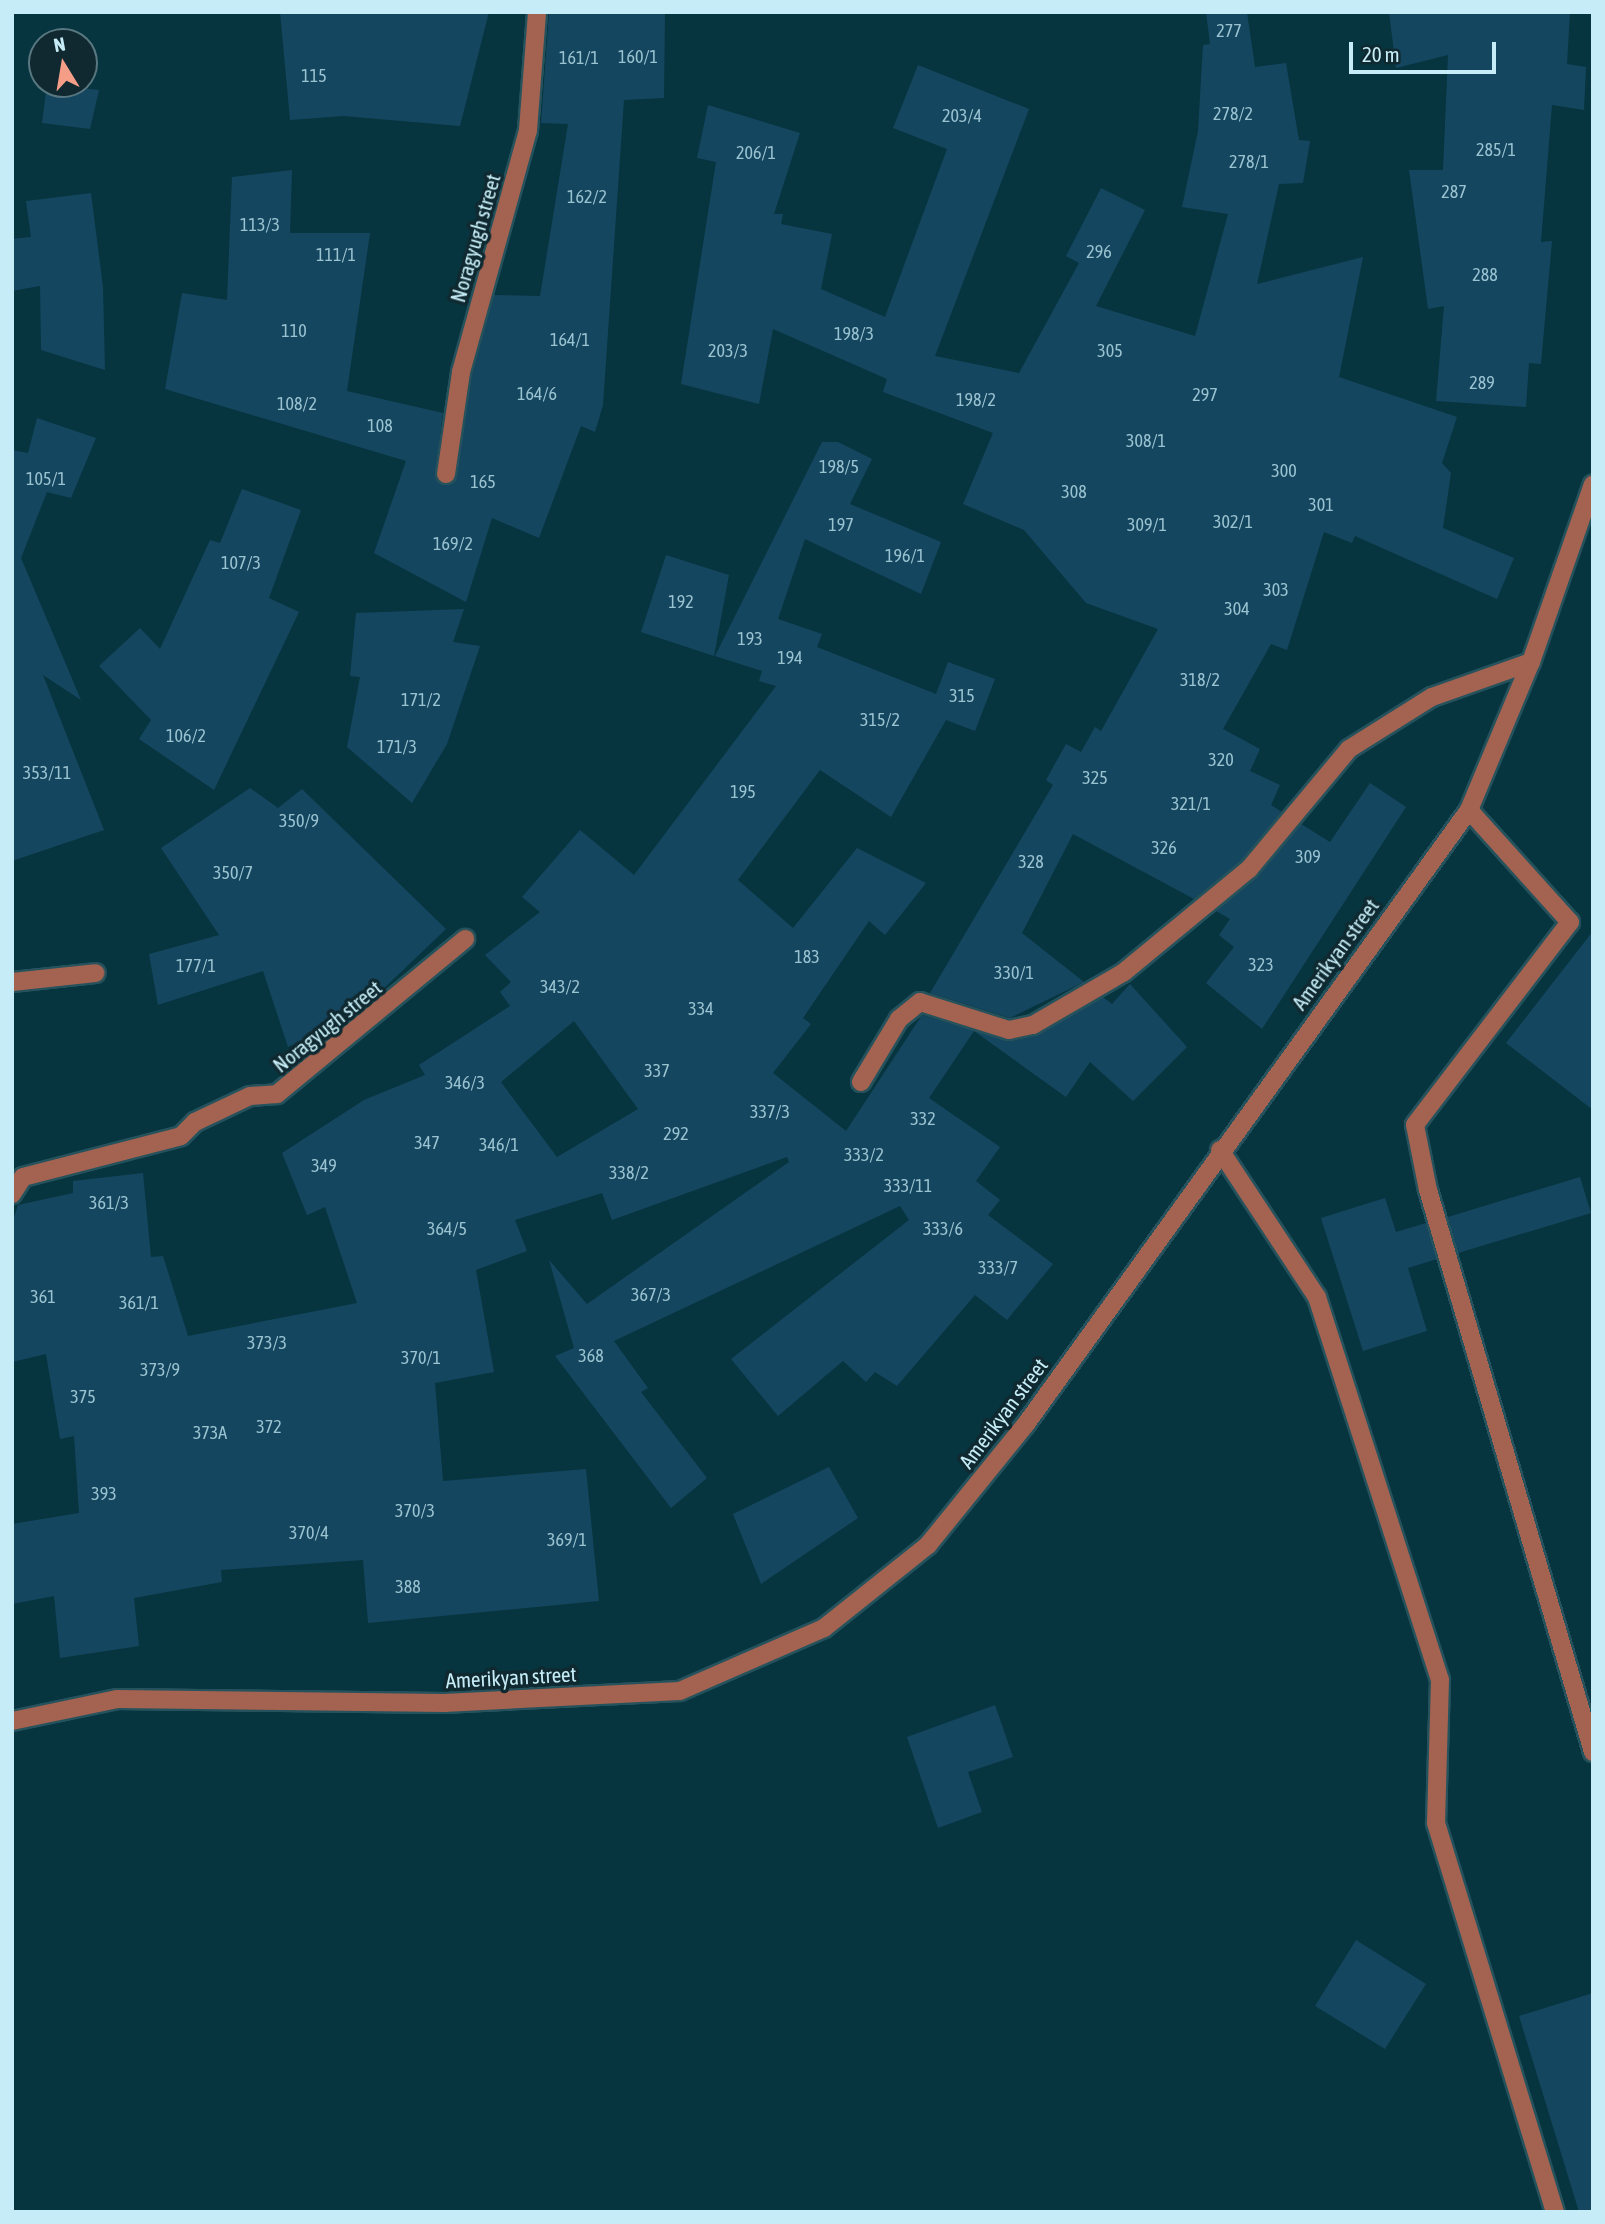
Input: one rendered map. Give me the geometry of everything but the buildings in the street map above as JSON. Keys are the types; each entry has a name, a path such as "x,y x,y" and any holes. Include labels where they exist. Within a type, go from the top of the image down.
{"street":[{"name":"Noragyugh street","path":"446,474 461,372 528,130 537,12"},
{"name":"Amerikyan street","path":"12,1721 117,1699 444,1703 680,1691 824,1628 928,1545 1026,1424 1220,1150 1469,810 1531,662 1593,484"},
{"path":"861,1082 899,1019 920,1002 1009,1030 1033,1025 1124,972 1249,869 1349,749 1432,696 1531,662"},
{"path":"1469,810 1570,922 1415,1125 1428,1190 1593,1752"},
{"name":"Noragyugh street","path":"12,1194 23,1177 181,1136 195,1122 250,1096 277,1094 466,939"},
{"path":"12,982 96,973"},
{"path":"1220,1150 1317,1297 1440,1679 1436,1823 1555,2212"}]}
